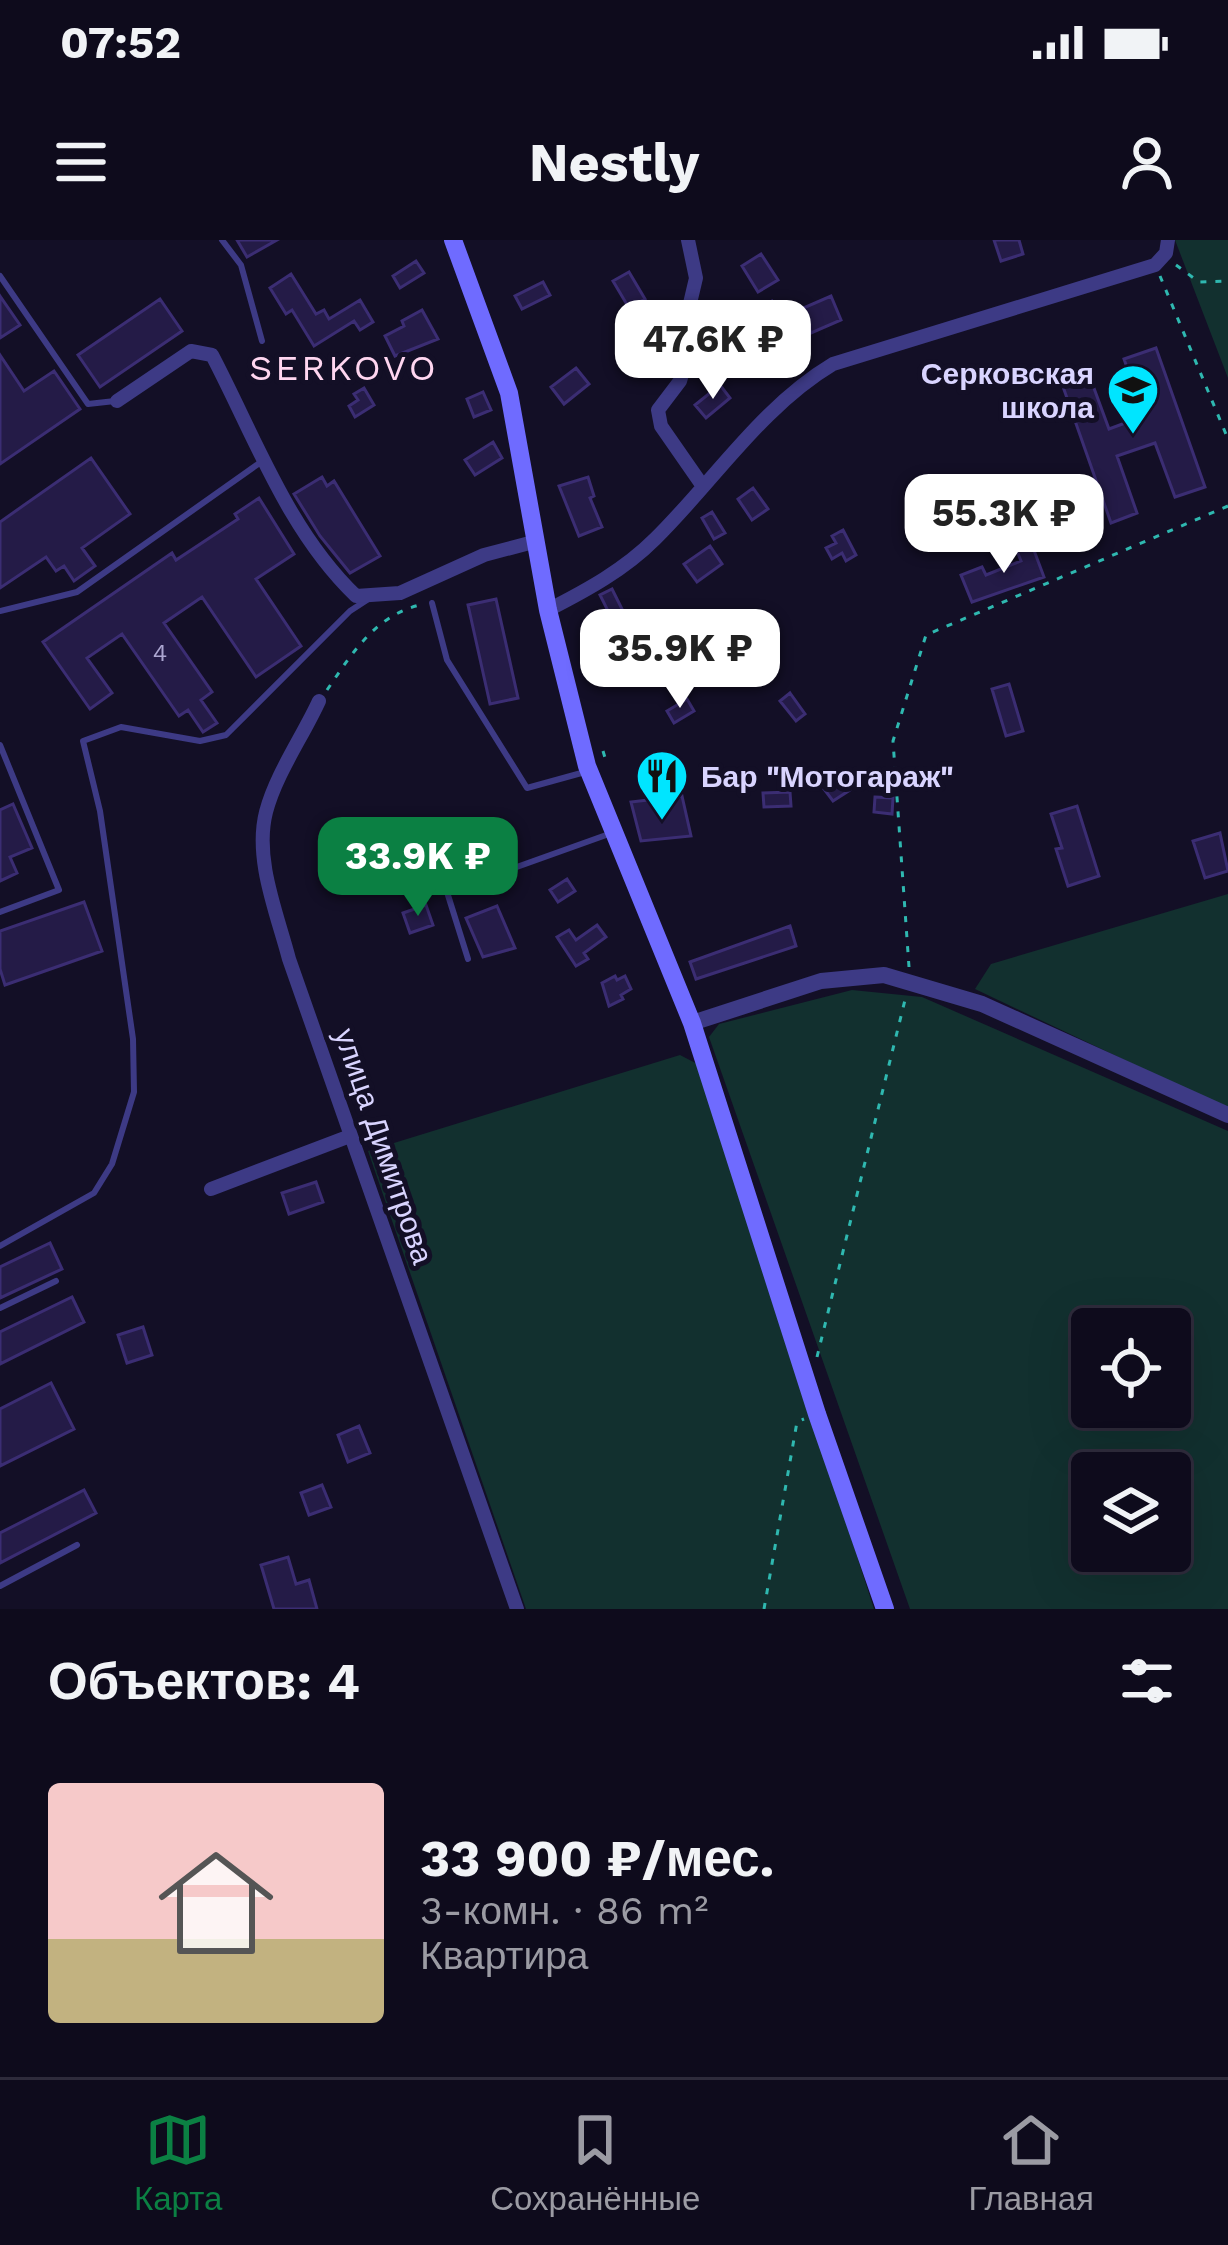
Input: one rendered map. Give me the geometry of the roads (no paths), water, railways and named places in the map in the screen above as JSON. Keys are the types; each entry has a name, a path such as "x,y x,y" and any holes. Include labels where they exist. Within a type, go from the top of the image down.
{"main road":[{"path":"453,240 509,393 548,610 598,766 612,833 692,1023 885,1609"}],"street":[{"path":"688,240 696,278 683,333 686,362 680,381 658,410 661,426 702,485"},
{"path":"548,610 617,572 656,538 795,392 833,364 1155,265 1166,253 1168,240"},
{"path":"117,401 191,351 212,355 323,565 356,596 400,593 484,555 537,541"},
{"name":"улица Димитрова","path":"319,701 266,808 262,839 266,875 289,959 517,1609"},
{"path":"692,1023 821,981 884,975 940,989 1048,1031 1228,1115"},
{"path":"211,1189 350,1136"}],"lane":[{"path":"222,240 241,265 262,341"},
{"path":"0,276 88,404 117,401"},
{"path":"0,611 77,592 264,459"},
{"path":"0,1246 94,1193 112,1164 134,1092 133,1039 100,812 82,741 121,727 200,741 226,735 350,611 374,596"},
{"path":"432,603 447,660 527,788 598,766"},
{"path":"0,745 59,890 0,912"},
{"path":"468,959 447,892 612,833"},
{"path":"0,1308 56,1281"},
{"path":"0,1586 77,1545"}],"place":[{"name":"Серковская школа","path":"1133,436"},
{"name":"Бар \"Мотогараж\"","path":"662,822"}],"district":[{"name":"SERKOVO","path":"344,368"}]}
